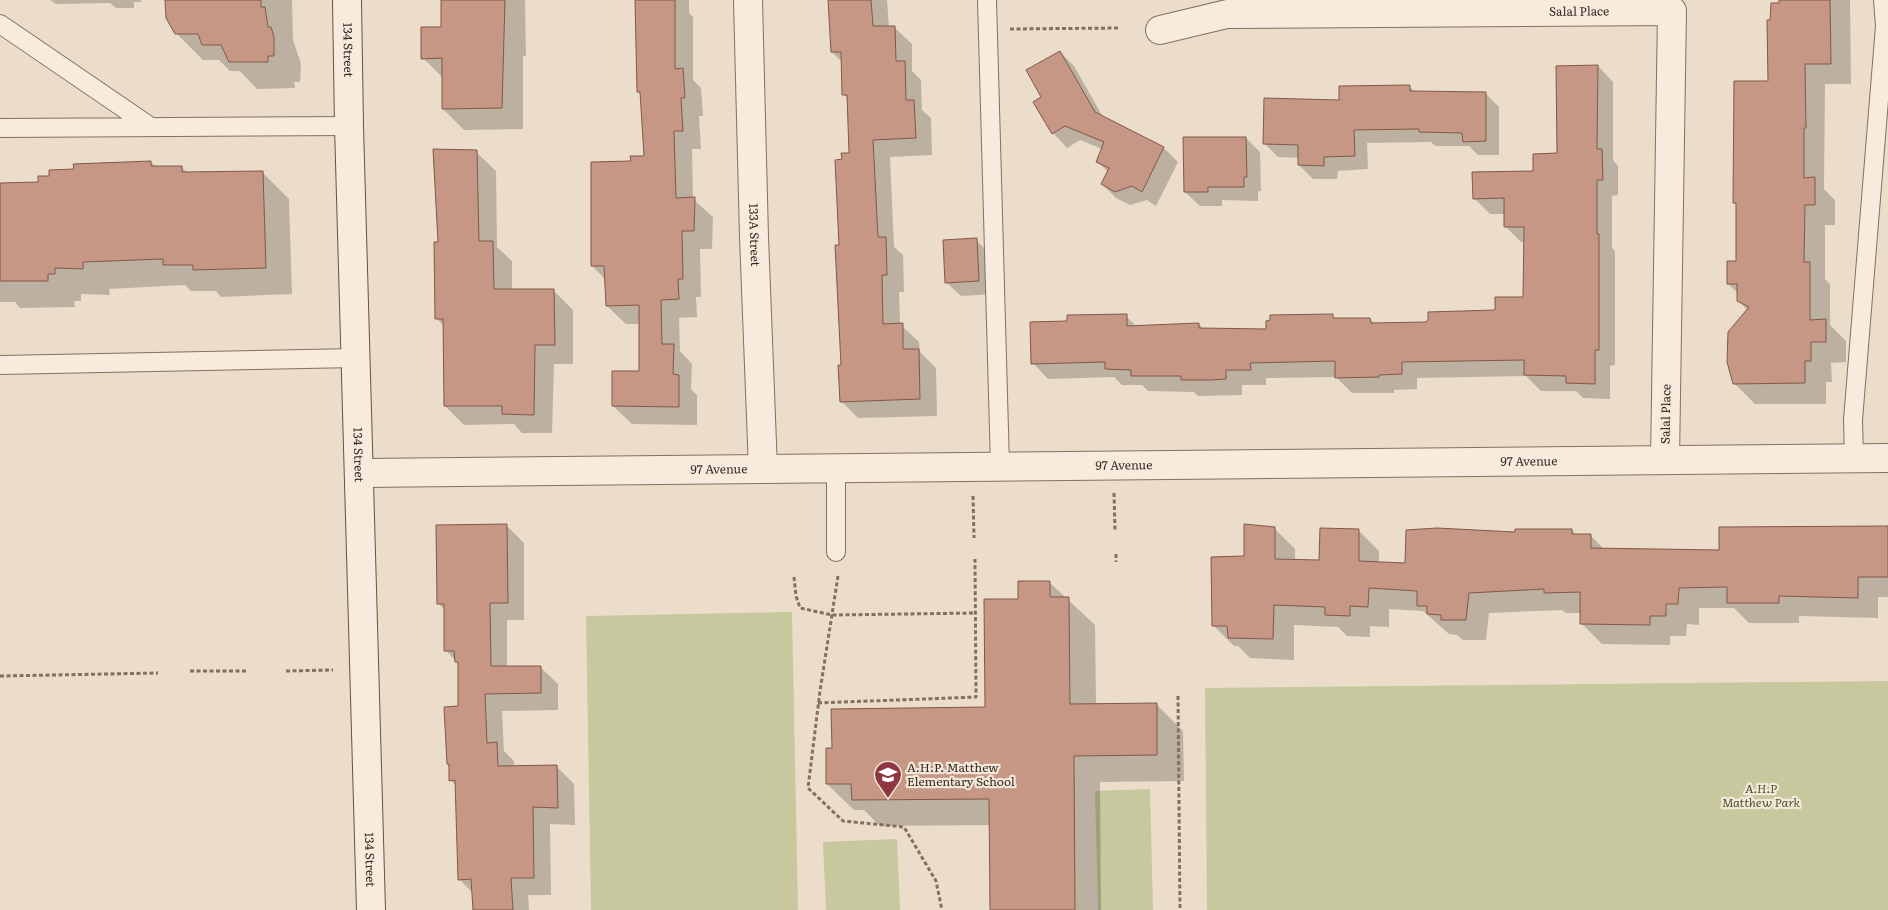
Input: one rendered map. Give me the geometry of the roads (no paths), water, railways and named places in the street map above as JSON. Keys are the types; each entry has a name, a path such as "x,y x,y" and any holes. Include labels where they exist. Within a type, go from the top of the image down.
{"street":[{"name":"134 Street","path":"347,0 348,126 360,473 371,910"},
{"name":"133A Street","path":"748,0 754,237 763,469"},
{"name":"Salal Place","path":"1160,30 1227,14 1672,11 1665,460"},
{"name":"97 Avenue","path":"360,473 1888,458"}],"lane":[{"path":"987,0 1000,466"},
{"path":"1854,458 1854,420 1885,26 1883,0"},
{"path":"0,24 151,127"},
{"path":"0,128 348,126"},
{"path":"0,364 356,358"},
{"path":"836,468 836,552"}],"place":[{"name":"A.H.P. Matthew Elementary School","path":"888,799"}],"park label":[{"name":"A.H.P Matthew Park","path":"1761,796"}]}
